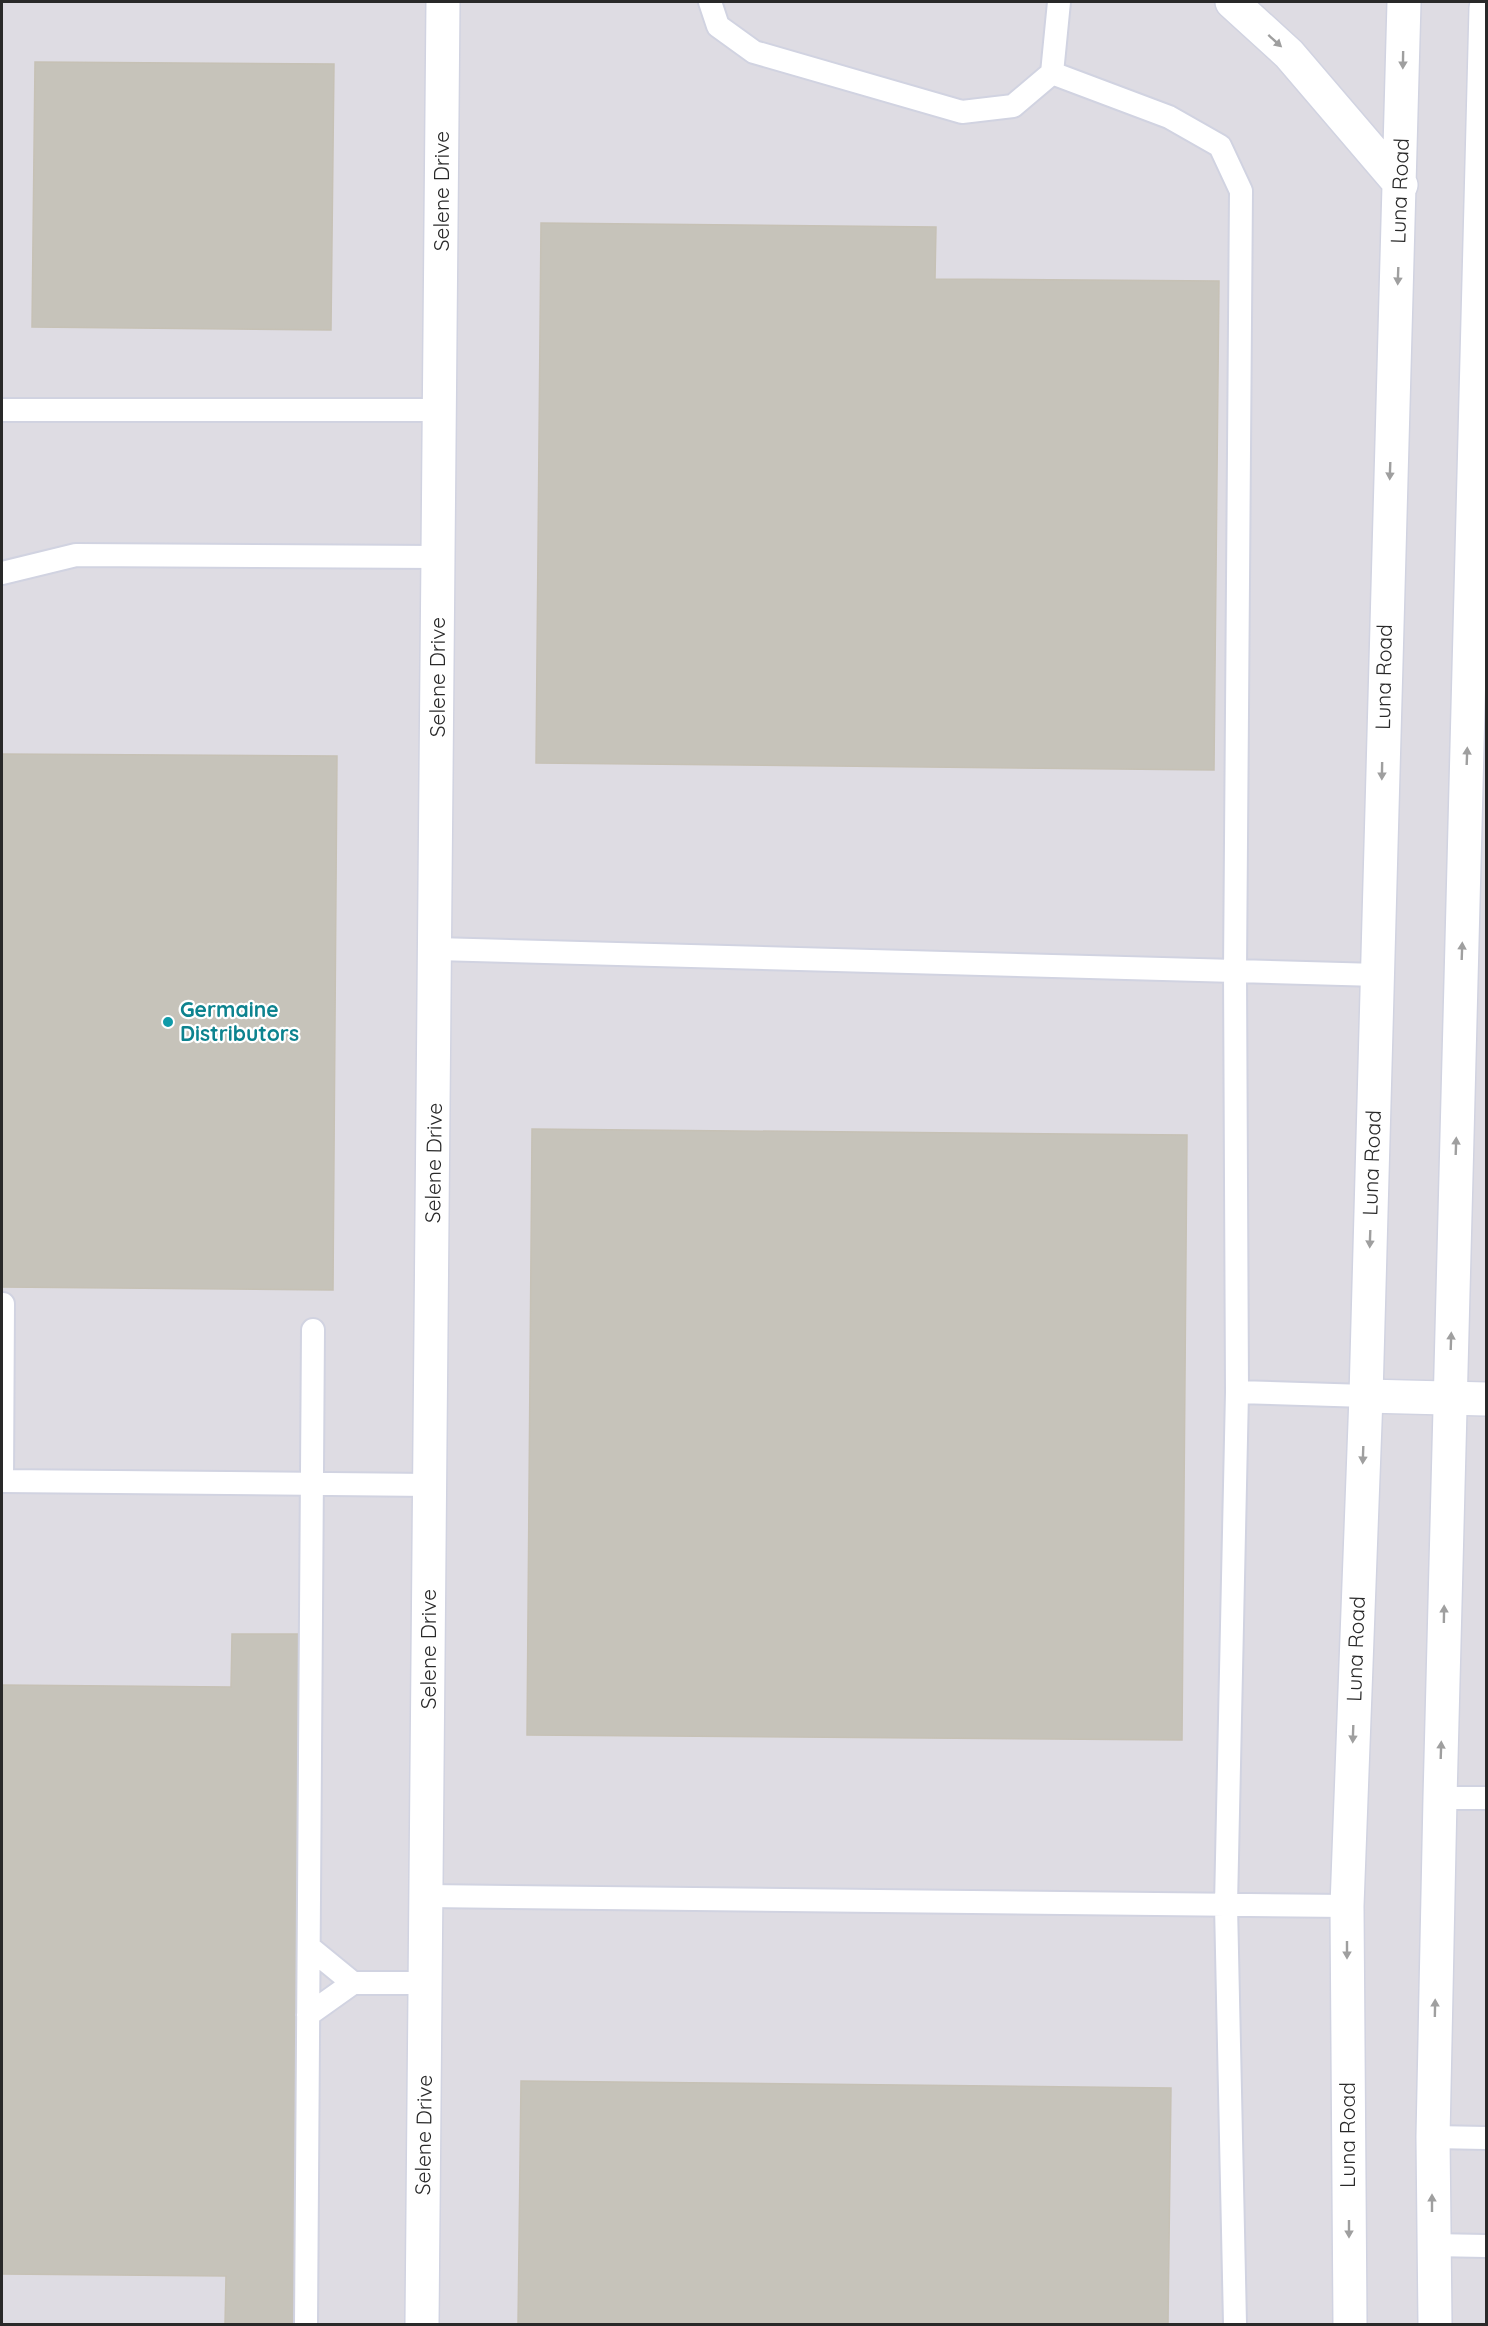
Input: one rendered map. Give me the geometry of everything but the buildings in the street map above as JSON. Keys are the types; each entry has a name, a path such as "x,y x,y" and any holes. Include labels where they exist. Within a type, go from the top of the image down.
{"main road":[{"name":"Selene Drive","path":"422,2325 443,2"},
{"path":"1232,2 1289,54 1401,185"},
{"name":"Luna Road","path":"1350,2325 1347,1906 1366,1396 1388,530 1401,185 1404,2"},
{"path":"1435,2325 1432,2245 1433,2137 1440,1798 1449,1399 1478,656 1486,8"},
{"path":"1366,1396 1486,1399"}],"lane":[{"path":"710,2 718,26 754,52 962,112 1013,106 1052,73 1059,2"},
{"path":"1052,73 1169,117 1220,146 1241,191 1235,971 1237,1392 1226,1905 1235,2325"},
{"path":"2,410 440,410"},
{"path":"2,573 76,555 439,557"},
{"path":"436,949 1378,975"},
{"path":"3,1304 2,1481 431,1485"},
{"path":"306,2325 313,1330"},
{"path":"1237,1392 1366,1396"},
{"path":"1440,1798 1486,1798"},
{"path":"427,1896 1347,1906"},
{"path":"309,1947 352,1983"},
{"path":"308,2015 352,1983 426,1983"},
{"path":"1433,2137 1486,2138"},
{"path":"1432,2245 1486,2246"}],"shaded area":[{"path":"2,2 1486,2 1486,2324 2,2324"}],"place":[{"name":"Germaine Distributors","path":"168,1022"}]}
